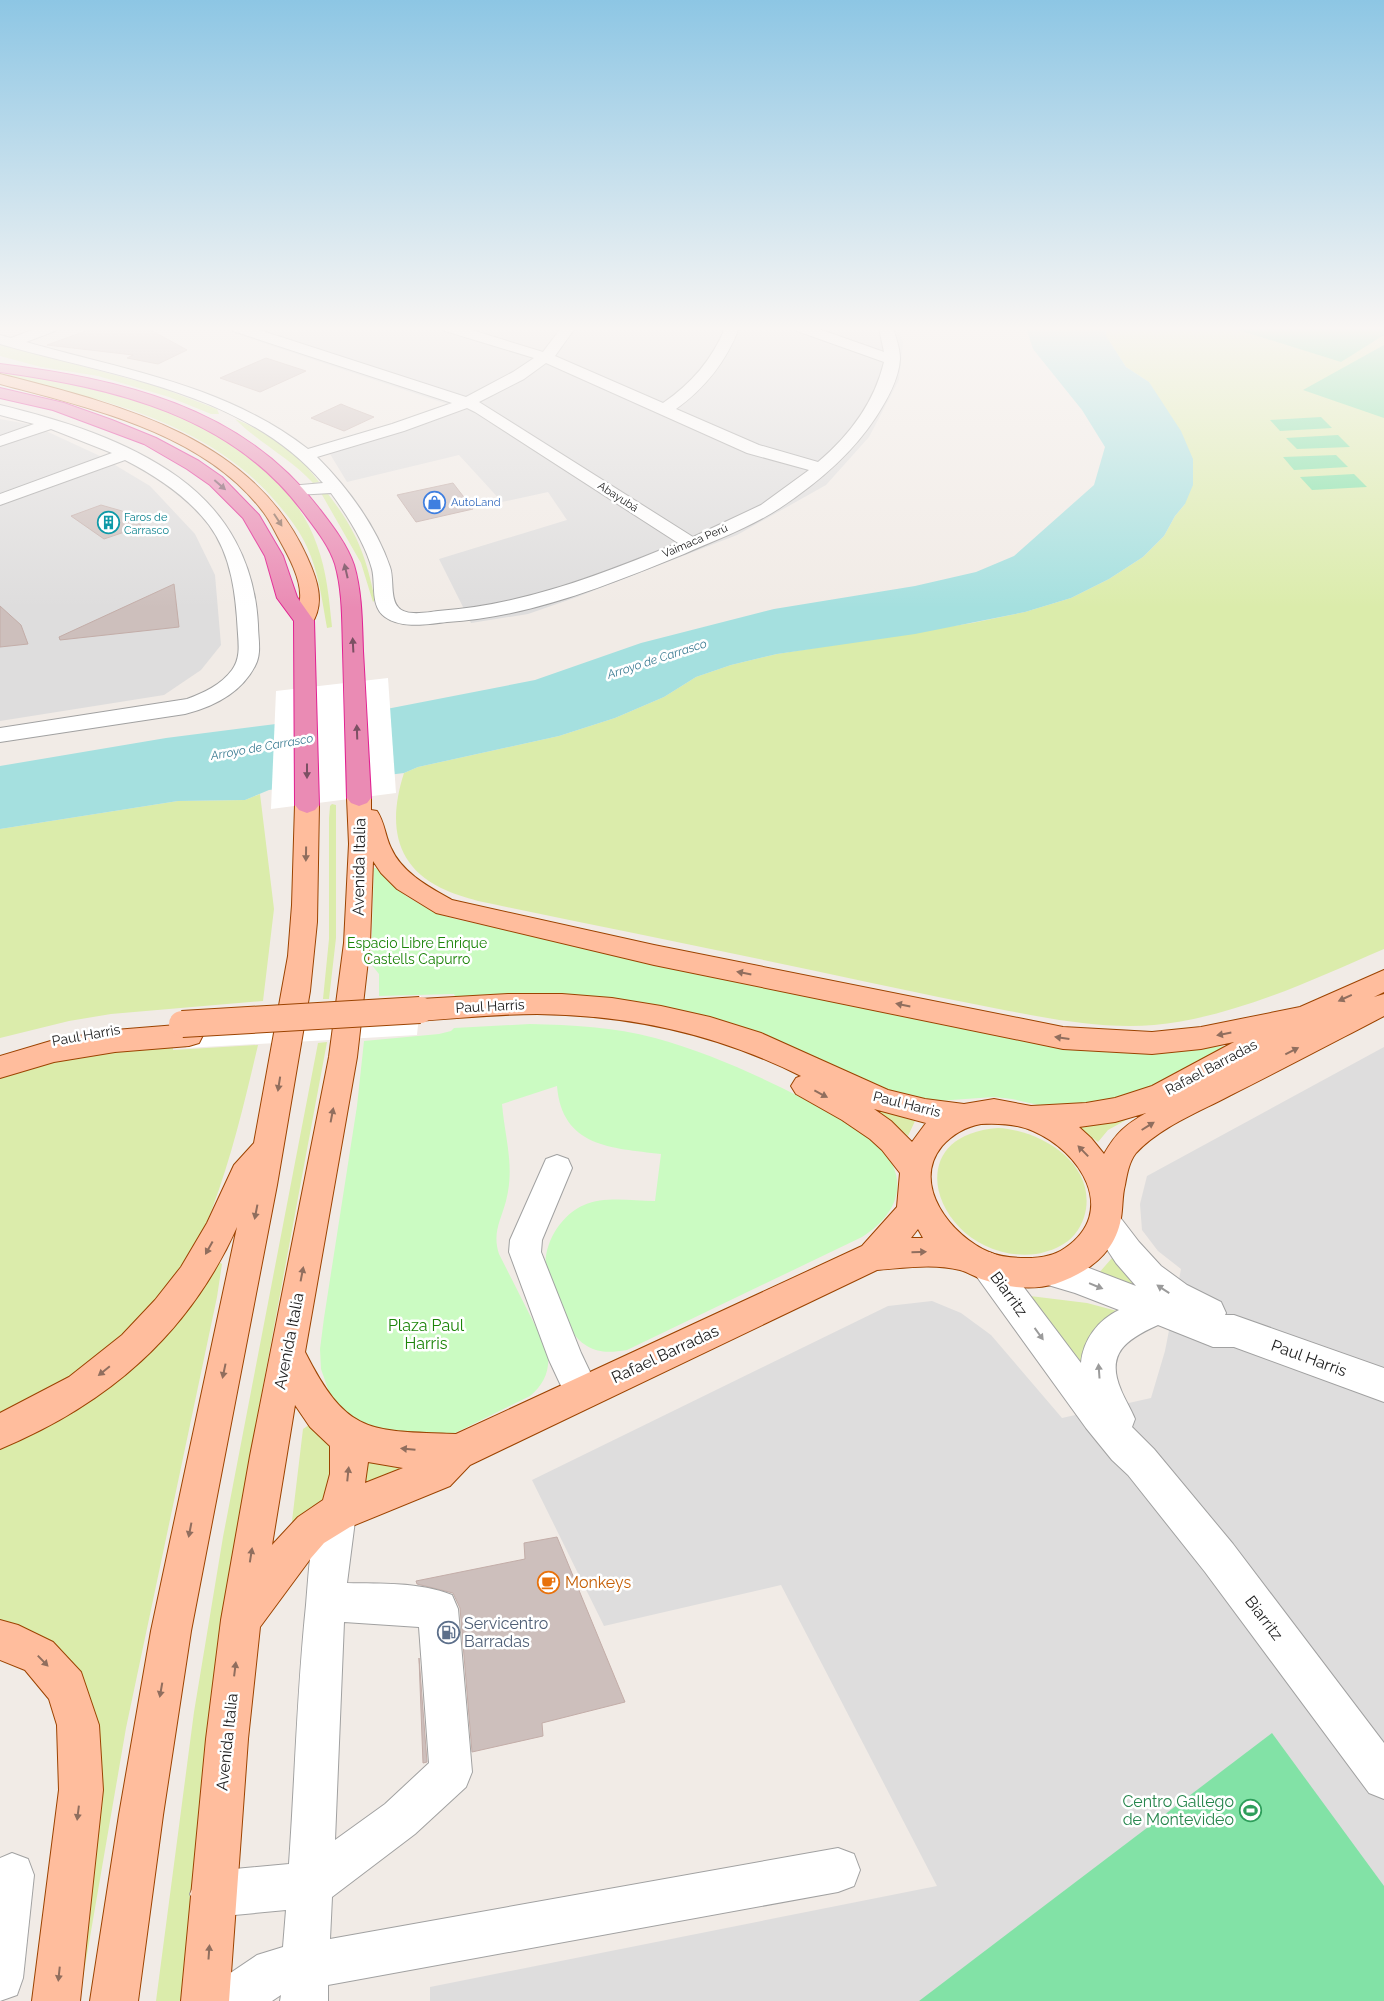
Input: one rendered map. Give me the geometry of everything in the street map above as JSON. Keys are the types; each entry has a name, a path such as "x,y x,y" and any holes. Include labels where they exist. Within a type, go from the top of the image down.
{"highway":[{"path":"101,421 173,453 216,481 239,502 262,532 274,556 287,598 304,621 307,805"},
{"name":"Avenida Italia","path":"204,421 232,437 271,464 311,507 343,562 351,608 359,798"}],"main road":[{"path":"141,421 180,438 212,457 247,483 277,517 300,561 310,597 304,621"},
{"path":"359,798 371,820 376,844 382,858 399,879 427,898 445,907 489,918 1062,1038 1152,1043 1201,1038 1306,1017"},
{"name":"Avenida Italia","path":"205,2001 227,1739 241,1620 268,1456 343,1057 357,943 361,844 359,798"},
{"path":"114,2001 143,1794 169,1640 269,1147 302,941 307,805"},
{"name":"Rafael Barradas","path":"874,1256 912,1210 922,1152 932,1137 946,1124 964,1116 984,1112 1006,1112 1028,1116 1081,1116 1099,1114 1139,1104 1162,1094 1306,1017 1384,980"},
{"name":"Paul Harris","path":"0,1055 50,1041 118,1029 185,1029 419,1016 536,1004 577,1005 623,1010 680,1020 736,1035 784,1054 863,1093 922,1111 964,1116"},
{"name":"Rafael Barradas","path":"241,1620 297,1544 311,1530 337,1513 437,1473 457,1452 874,1256 922,1252 977,1261 1020,1274 1050,1272 1076,1261 1095,1244 1106,1208 1113,1166 1124,1146 1138,1132 1176,1110 1384,1004"},
{"name":"Paul Harris","path":"419,1016 575,1017 623,1022 676,1034 728,1050 773,1068 850,1109 881,1129 902,1149 917,1180"},
{"name":"Paul Harris","path":"0,1066 54,1051 185,1029"},
{"name":"Rafael Barradas","path":"1028,1116 1050,1125 1070,1138 1088,1155 1100,1174 1106,1208"},
{"path":"0,1431 22,1422 81,1390 134,1346 167,1311 193,1278 218,1233 245,1174 269,1147"},
{"name":"Rafael Barradas","path":"917,1180 922,1208 932,1226 947,1242 977,1261"},
{"name":"Rafael Barradas","path":"287,1352 309,1395 329,1422 344,1434 372,1445 457,1452"},
{"path":"337,1513 348,1483 350,1461 349,1446 344,1434"},
{"path":"0,1640 18,1645 39,1656 66,1687 78,1725 81,1790 56,2001"}],"street":[{"path":"0,734 185,707 218,694 233,682 243,669 249,654 245,590 237,562 215,521 170,480 125,454 92,438 40,421"},
{"path":"229,421 232,437"},
{"path":"256,421 306,455 334,488"},
{"path":"306,455 414,421"},
{"name":"Abayubá","path":"499,421 692,544"},
{"path":"693,421 753,449 821,468"},
{"name":"Vaimaca Perú","path":"334,488 353,513 382,570 386,604 389,611 397,616 415,618 487,613 536,602 580,588 692,544 773,505 821,468 848,442 866,421"},
{"path":"0,441 49,424"},
{"path":"0,500 125,454"},
{"path":"296,490 334,488"},
{"path":"557,1168 526,1240 525,1252 526,1260 566,1360 582,1393"},
{"name":"Paul Harris","path":"1106,1208 1133,1261 1154,1283 1186,1303 1219,1318 1234,1331"},
{"name":"Biarritz","path":"977,1261 1124,1447 1140,1462 1224,1566 1384,1778"},
{"name":"Paul Harris","path":"1050,1272 1076,1278 1155,1310 1214,1331 1234,1331 1384,1385"},
{"name":"Biarritz","path":"1140,1462 1134,1445 1105,1400 1099,1378 1098,1356 1107,1338 1118,1328 1155,1310"},
{"path":"305,1984 322,1641 330,1556 337,1513"},
{"path":"213,1894 311,1885 400,1819 451,1772 438,1609 396,1604 326,1602"},
{"path":"231,2001 274,1972 305,1984 838,1870"},
{"path":"0,1978 12,1876"}],"shaded area":[{"path":"0,421 13,421 33,425 100,456 150,486 195,534 215,575 221,645 201,670 164,695 0,721"},
{"path":"430,421 877,421 869,437 826,485 737,535 528,614 471,623 439,559 567,520 548,492 502,502 459,455 347,482 330,454"},
{"path":"1384,1047 1384,2001 430,2001 430,1987 937,1886 781,1585 604,1626 532,1480 888,1306 932,1301 961,1313 991,1335 1062,1418 1151,1398 1165,1351 1181,1269 1158,1251 1142,1230 1140,1204 1147,1176"}],"green space":[{"path":"159,421 189,421 222,439 262,468 290,497 306,520 320,555 329,596 332,627 327,628 320,587 307,547 289,518 260,484 240,467 220,452"},
{"path":"237,421 259,430 282,445 302,462 319,482 313,483"},
{"path":"1164,421 1384,421 1384,949 1272,996 1214,1014 1154,1025 1099,1025 1045,1018 974,1004 478,901 441,888 425,878 412,867 404,853 398,839 396,824 399,790 404,773 418,767 559,736 615,718 664,697 696,677 731,665 777,654 972,623 1025,612 1071,598 1109,579 1143,557 1164,536 1175,516 1185,504"},
{"path":"1271,421 1325,421 1332,428 1280,431"},
{"path":"1338,435 1350,447 1297,449 1286,438"},
{"path":"1336,455 1348,467 1294,470 1283,457"},
{"path":"1354,474 1367,487 1312,490 1300,477"},
{"path":"321,493 328,494 353,531 364,556 372,584 375,600 373,602 361,563"},
{"path":"260,794 274,909 263,1001 111,1014 69,1021 0,1038 0,829 178,801 245,800"},
{"path":"332,804 336,805 336,938 329,999 323,999 329,939 329,818 330,806"},
{"name":"Espacio Libre Enrique Castells Capurro","path":"374,868 406,896 435,913 455,919 1059,1047 1119,1053 1226,1046 1220,1053 1116,1104 1047,1107 994,1097 937,1101 907,1099 733,1026 456,998 454,994 379,996 379,974 371,964"},
{"name":"Plaza Paul Harris","path":"530,1024 593,1027 640,1034 693,1050 766,1080 842,1119 879,1146 895,1171 896,1196 884,1218 862,1237 627,1350 612,1352 592,1349 582,1343 575,1335 551,1287 546,1264 549,1243 567,1216 584,1205 610,1200 655,1201 661,1154 607,1146 592,1141 579,1133 568,1122 561,1106 557,1086 502,1104 510,1176 509,1188 496,1240 499,1254 547,1349 548,1363 546,1375 540,1386 530,1396 455,1433 444,1436 382,1436 340,1409 329,1392 321,1369 320,1349 357,1106 364,1041 439,1034 451,1031 454,1028"},
{"path":"327,1042 252,1445 210,1755 189,2001 156,2001 194,1712 223,1537 318,1043"},
{"path":"173,1044 173,1050 258,1045 226,1169 212,1209 197,1243 177,1275 153,1305 127,1332 66,1379 34,1398 0,1413 0,1076 51,1061"},
{"path":"872,1108 915,1121 908,1136 894,1124 871,1111"},
{"path":"1137,1114 1108,1130 1098,1142 1078,1127"},
{"path":"998,1128 1014,1130 1046,1142 1060,1151 1081,1176 1086,1192 1084,1218 1078,1231 1072,1238 1057,1248 1036,1254 1003,1252 975,1240 954,1221 941,1198 937,1174 945,1153 964,1136"},
{"path":"1114,1258 1158,1295 1098,1274"},
{"path":"219,1262 222,1264 217,1297 126,1728 79,2001 97,1757 0,1624 0,1442"},
{"path":"1030,1296 1087,1303 1117,1311 1118,1314 1083,1372"},
{"path":"309,1425 325,1438 333,1452 334,1461 329,1488 324,1501 297,1527 292,1521 303,1429"},
{"path":"366,1462 409,1468 365,1490 363,1479"},
{"name":"Centro Gallego de Montevideo","path":"1272,1733 1384,1886 1384,2001 919,2001"}],"water":[{"name":"Arroyo de Carrasco","path":"1089,421 1175,421 1193,459 1193,485 1185,504 1175,516 1164,536 1143,557 1109,579 1071,598 1025,612 915,634 777,654 731,665 696,677 664,697 615,718 559,736 418,767 404,773 269,790 245,800 178,801 0,829 0,766 166,738 371,712 535,680 641,643 774,609 915,586 976,572 1014,556 1094,485 1105,447"}],"pier":[{"path":"388,678 396,793 271,809 276,691"},
{"path":"421,996 417,1035 186,1048 196,1010"}],"building":[{"path":"320,421 365,421 344,431"},
{"name":"AutoLand","path":"453,483 473,509 416,522 397,495"},
{"name":"Faros de Carrasco","path":"101,505 122,511 142,526 104,539 71,516"},
{"path":"174,584 179,627 60,640 59,637"},
{"path":"0,606 21,625 28,644 0,647"},
{"path":"557,1537 625,1702 542,1723 543,1736 472,1752 460,1608 453,1593 417,1584 416,1581 525,1559 524,1543"},
{"path":"419,1658 427,1762 423,1763"}],"place":[{"name":"AutoLand","path":"435,502"},
{"name":"Faros de Carrasco","path":"108,523"},
{"name":"Monkeys","path":"549,1582"},
{"name":"Servicentro Barradas","path":"448,1632"},
{"name":"Centro Gallego de Montevideo","path":"1250,1810"}]}
